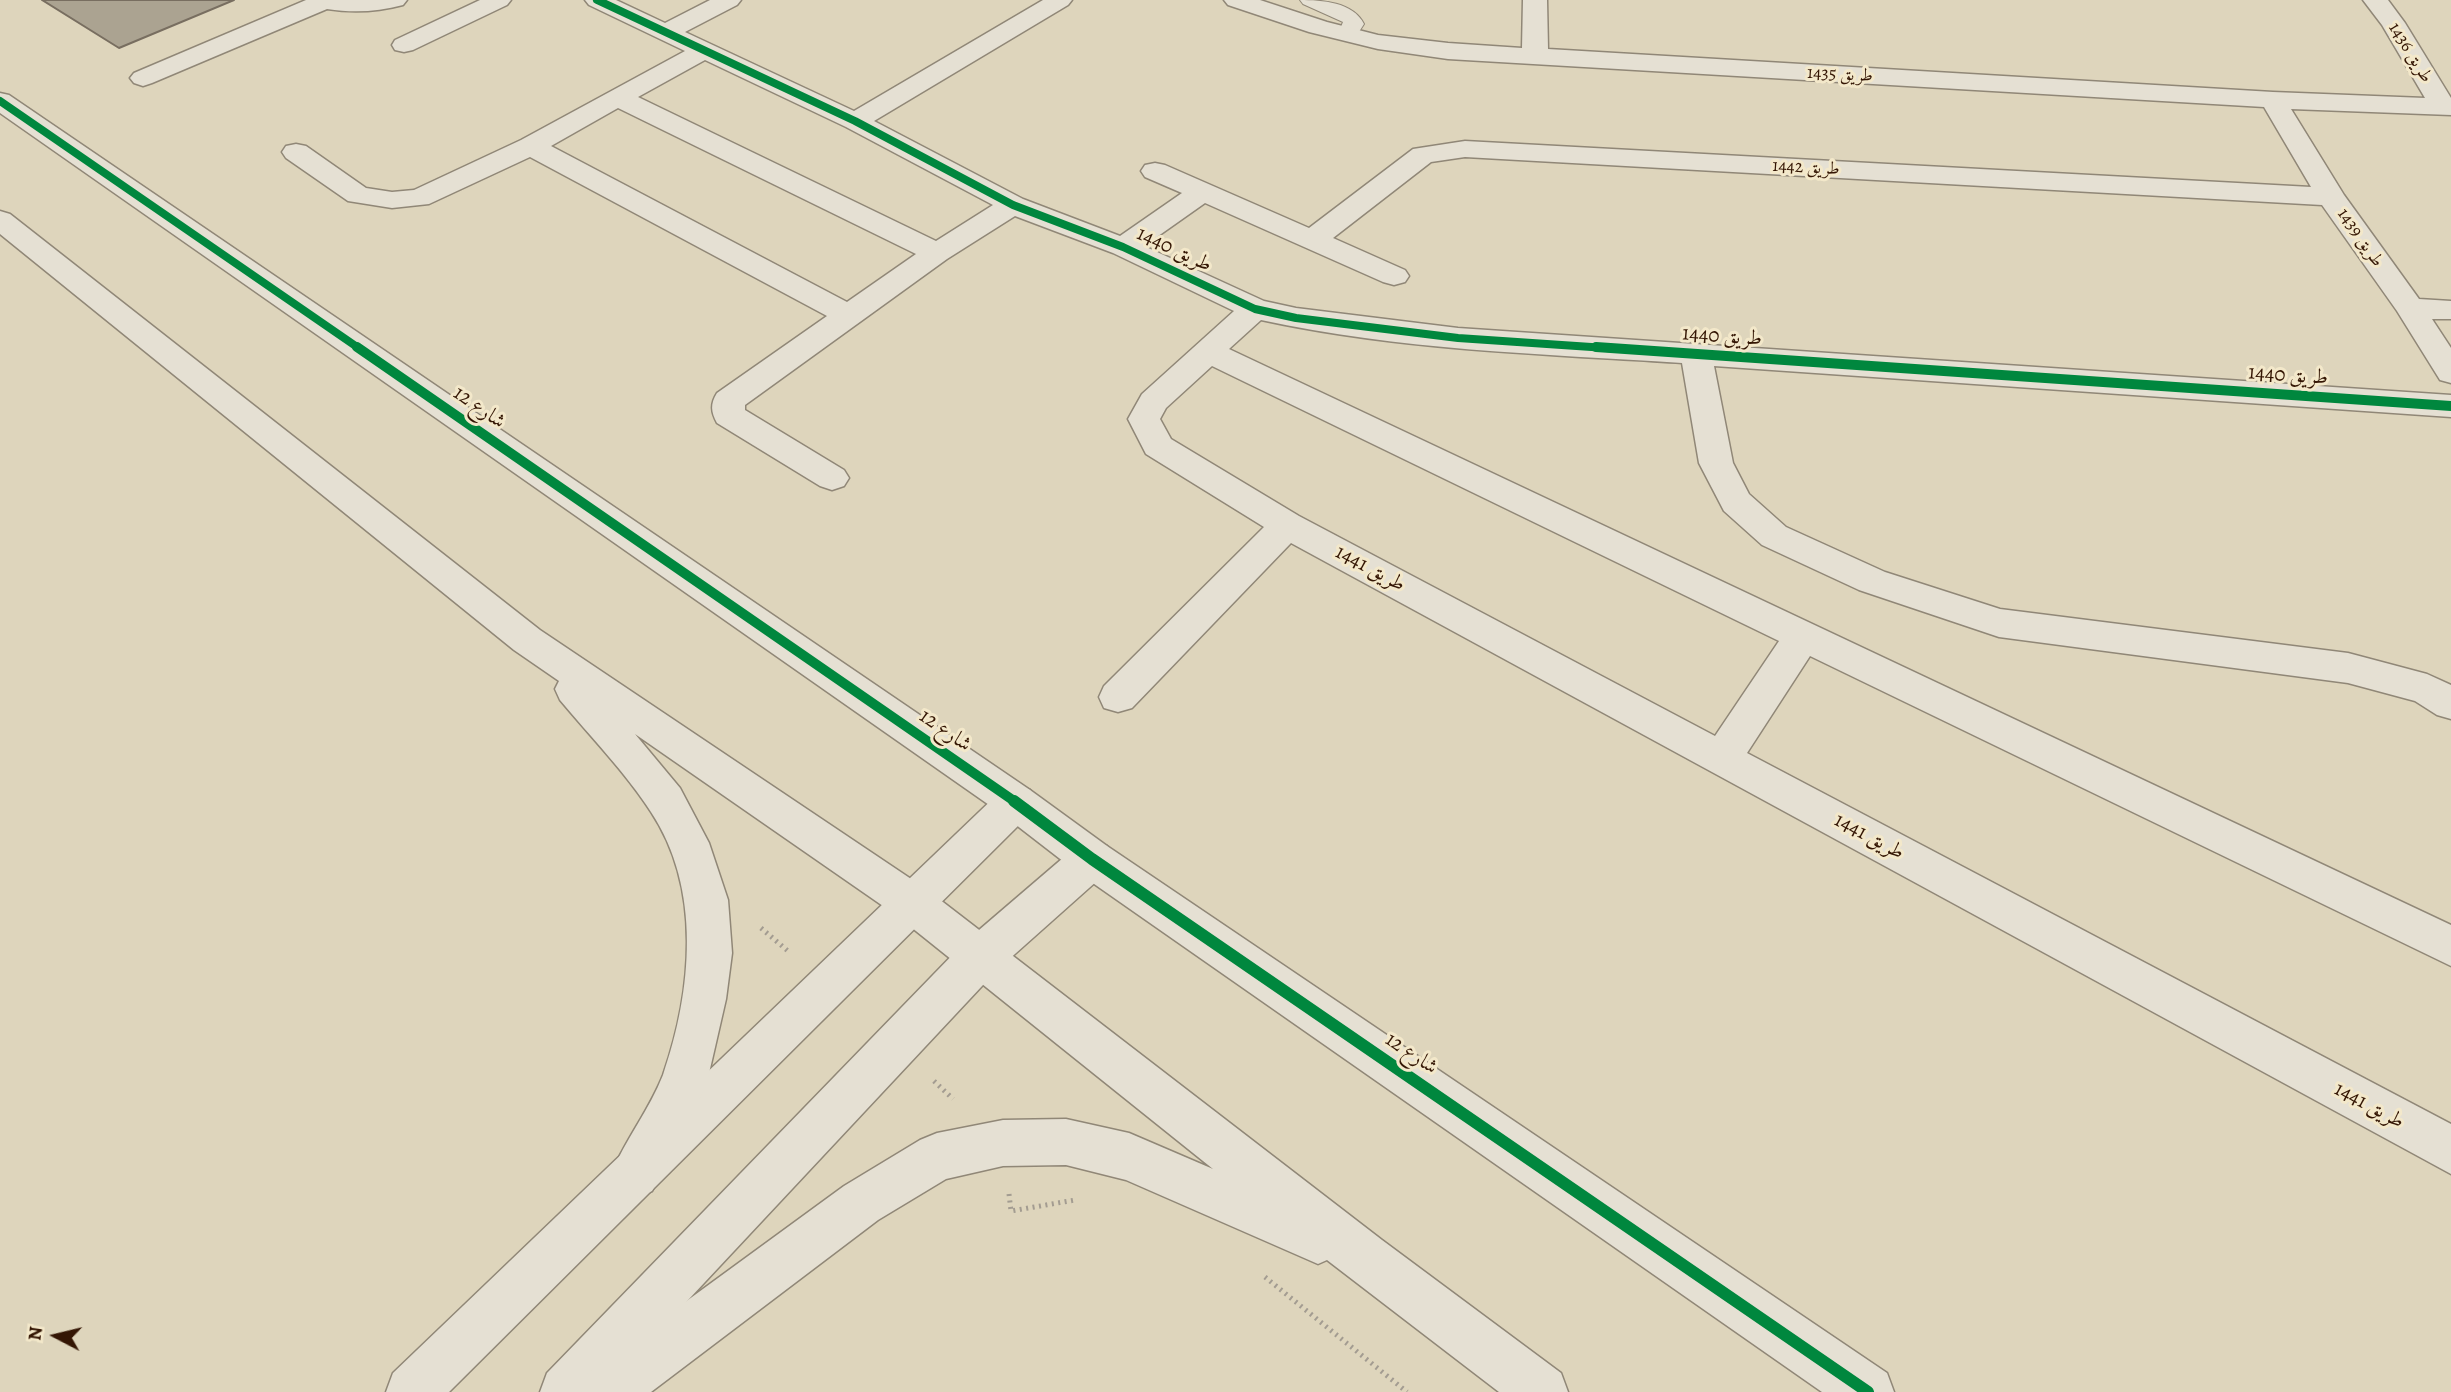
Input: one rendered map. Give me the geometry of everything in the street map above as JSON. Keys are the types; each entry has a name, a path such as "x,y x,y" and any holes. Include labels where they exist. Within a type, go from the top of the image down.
{"street":[{"path":"143,78 320,1 352,6 395,0"},
{"path":"404,45 499,0"},
{"name":"طريق 1440","path":"600,0 855,121 1013,205 1123,247 1255,309 1296,318 1458,338 2451,406"},
{"path":"666,32 729,0"},
{"path":"855,121 1060,0"},
{"name":"طريق 1435","path":"1236,0 1378,42 1448,51 2273,100 2447,107"},
{"path":"1535,0 1535,57"},
{"name":"طريق 1436","path":"2375,0 2447,107"},
{"path":"296,152 358,195 392,200 419,198 531,146 704,50"},
{"path":"618,98 937,253"},
{"name":"طريق 1439","path":"2273,100 2331,197 2410,308 2451,373"},
{"name":"شارع 12","path":"0,101 1016,802 1092,859 1868,1392"},
{"path":"531,146 850,316"},
{"name":"طريق 1442","path":"1311,241 1423,155 1465,149 2331,197"},
{"path":"1155,171 1394,276"},
{"path":"1123,247 1203,192"},
{"path":"832,478 730,415 728,401 937,253 1013,205"},
{"path":"0,220 527,640 911,902 1364,1258 1542,1392"},
{"path":"2410,308 2451,310"},
{"path":"1255,309 1209,352 2451,946"},
{"name":"طريق 1441","path":"1209,352 1153,402 1144,419 1158,446 1287,525 1722,758 2448,1136"},
{"path":"1696,355 1716,463 1736,502 1774,536 1872,581 1999,623 2348,668 2427,688 2451,704"},
{"path":"1118,697 1287,525"},
{"path":"1722,758 1803,636"},
{"path":"527,640 588,703 666,800 688,843 707,900 710,953 705,999 684,1082 635,1174"},
{"path":"412,1392 1016,802"},
{"path":"566,1392 981,956 1092,859"},
{"path":"607,1392 861,1203 937,1157 1003,1143 1066,1142 1129,1157 1364,1258"}],"lane":[{"path":"1310,0 1351,18 1354,24 1348,34"}],"building":[{"path":"42,0 234,0 119,48"}],"cycle path":[{"path":"597,0 855,121 1013,205 1123,247 1255,309 1296,318 1458,338 2451,406"},
{"path":"0,101 1016,802 1092,859 1868,1392"}]}
